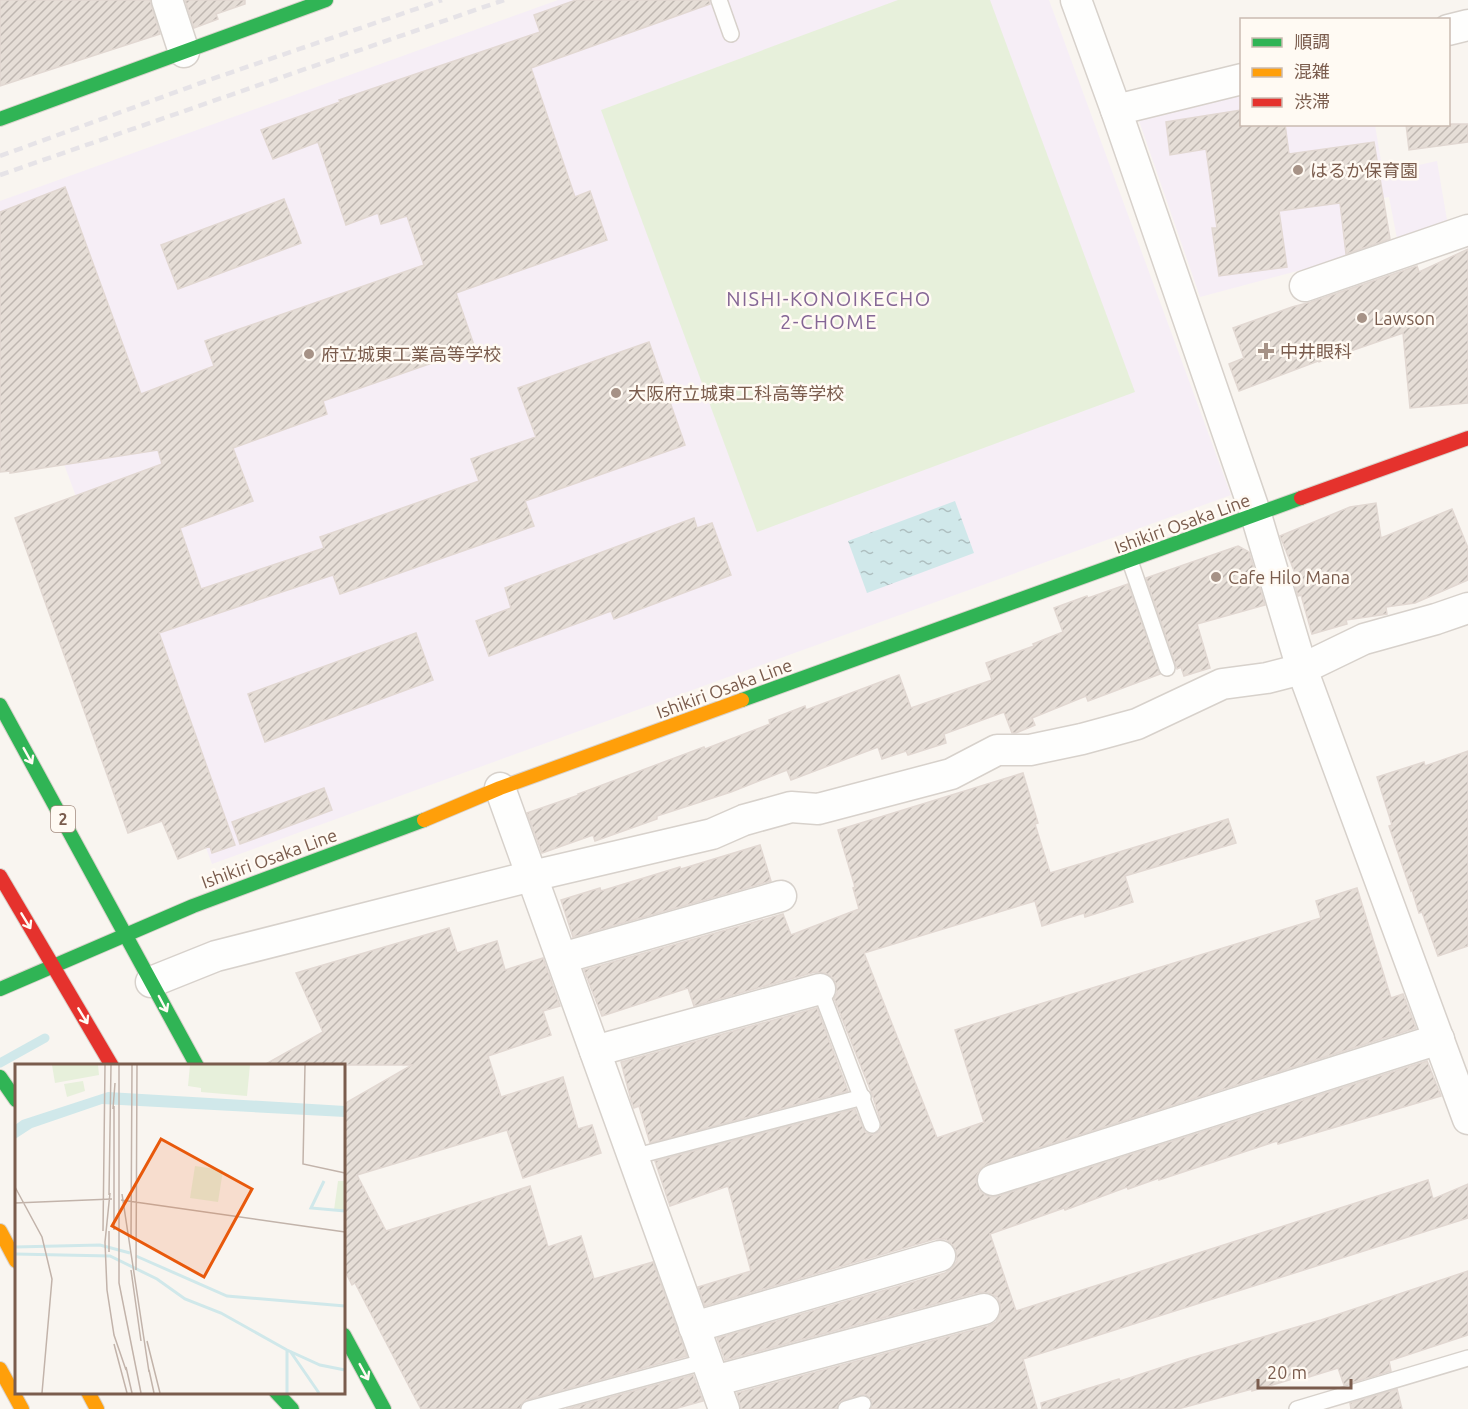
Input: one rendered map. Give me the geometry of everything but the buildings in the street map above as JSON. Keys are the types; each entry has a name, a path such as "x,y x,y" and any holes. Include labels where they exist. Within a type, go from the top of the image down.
{"main road":[{"path":"0,119 326,0"},
{"name":"Ishikiri Osaka Line","path":"0,989 232,890 435,816 500,788 1468,438"},
{"name":"2","path":"0,705 196,1064"},
{"path":"0,876 111,1064"},
{"path":"0,1077 15,1099"},
{"path":"0,1231 15,1259"},
{"path":"345,1337 384,1409"},
{"path":"0,1369 22,1409"},
{"path":"89,1394 96,1409"},
{"path":"278,1394 292,1409"},
{"path":"289,1394 297,1409"}],"street":[{"path":"167,0 184,52"},
{"path":"1076,0 1256,515 1302,669 1468,1119"},
{"path":"1450,30 1468,25"},
{"path":"1116,110 1240,80"},
{"path":"1305,286 1468,230"},
{"path":"152,982 216,956 532,876 712,834 744,820 791,807 818,809 951,774 997,750 1030,750 1137,724 1222,684 1267,678 1302,669 1364,639 1468,608"},
{"path":"500,788 715,1384 984,1309"},
{"path":"562,958 781,896"},
{"path":"595,1052 820,989"},
{"path":"993,1180 1438,1039"},
{"path":"694,1327 940,1256"}],"lane":[{"path":"719,0 731,34"},
{"path":"1130,561 1167,668"},
{"path":"820,989 872,1125"},
{"path":"633,1157 862,1097"},
{"path":"1298,1409 1468,1358"},
{"path":"530,1409 715,1384"},
{"path":"846,1409 863,1404"}],"shaded area":[{"name":"大阪府立城東工科高等学校","path":"558,0 1049,0 1231,495 212,864 0,291 0,201"},
{"path":"1240,89 1240,126 1375,126 1383,173 1437,161 1448,226 1398,244 1389,197 1357,203 1365,253 1200,297 1137,115"}],"green space":[{"path":"898,0 990,0 1135,392 757,532 601,110"}],"water":[{"path":"955,501 974,553 867,593 848,541"}],"waterway":[{"path":"0,1063 45,1038"}],"railway":[{"path":"0,156 209,80 442,0"},
{"path":"0,175 504,0"}],"traffic: fast":[{"path":"0,119 326,0"},
{"path":"742,700 1301,498"},
{"path":"0,705 196,1064"},
{"path":"0,989 193,906 424,820"},
{"path":"0,1077 15,1099"},
{"path":"345,1337 384,1409"},
{"path":"278,1394 292,1409"}],"traffic: slow":[{"path":"424,820 500,788 742,700"},
{"path":"0,1231 15,1259"},
{"path":"0,1369 22,1409"},
{"path":"89,1394 97,1409"}],"traffic: jam":[{"path":"1301,498 1468,438"},
{"path":"0,876 111,1064"}],"place":[{"name":"はるか保育園","path":"1298,170"},
{"name":"Lawson","path":"1362,318"},
{"name":"中井眼科","path":"1266,351"},
{"name":"府立城東工業高等学校","path":"309,354"},
{"name":"大阪府立城東工科高等学校","path":"616,393"},
{"name":"Cafe Hilo Mana","path":"1216,577"}],"district":[{"name":"NISHI-KONOIKECHO 2-CHOME","path":"829,310"}]}
